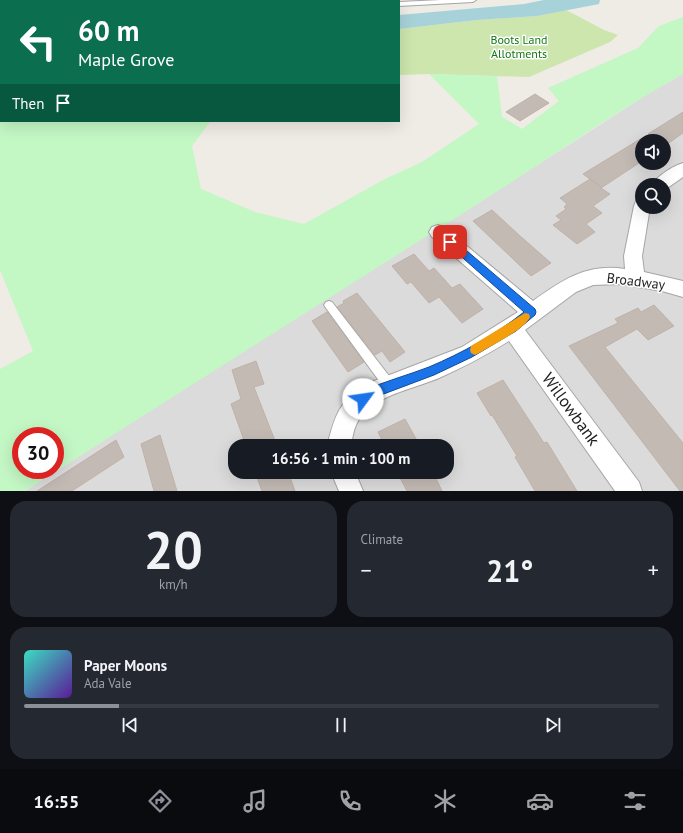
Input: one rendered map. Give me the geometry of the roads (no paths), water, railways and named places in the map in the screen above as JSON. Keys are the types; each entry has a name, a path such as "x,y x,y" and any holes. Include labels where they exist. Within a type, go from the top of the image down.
{"street":[{"path":"670,178 683,169"},
{"path":"636,279 633,256 641,214"},
{"path":"438,232 531,312"},
{"name":"Broadway","path":"341,439 345,420 356,405 369,394 430,371 468,354 512,328 531,312 569,286 592,277 620,276 662,283 683,290"},
{"name":"Willowbank","path":"512,328 630,491"},
{"path":"346,479 351,491"}],"lane":[{"path":"400,4 473,0"},
{"path":"329,305 389,386"}],"water":[{"path":"544,0 600,0 599,4 537,16 477,20 400,29 400,15 524,4"}],"park label":[{"name":"Boots Land Allotments","path":"519,47"}]}
